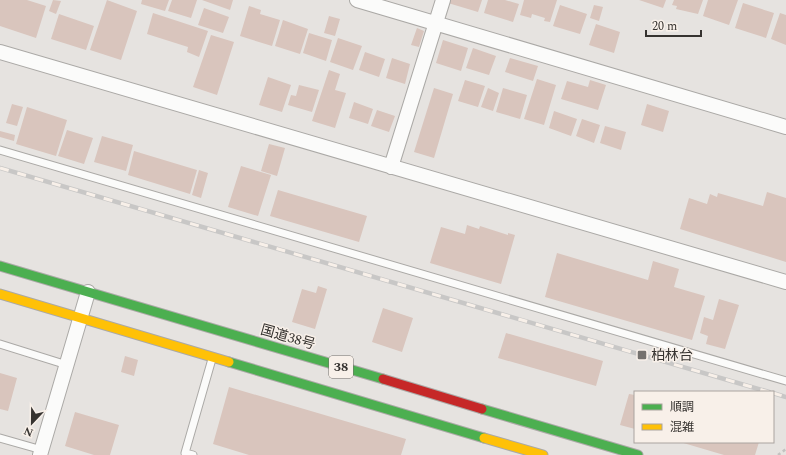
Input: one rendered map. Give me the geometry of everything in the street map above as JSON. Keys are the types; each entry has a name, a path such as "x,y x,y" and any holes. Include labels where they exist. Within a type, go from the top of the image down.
{"highway":[{"name":"国道38号","path":"0,266 592,445 638,455"},
{"name":"38","path":"0,294 544,455"}],"street":[{"path":"357,0 786,127"},
{"path":"391,167 443,0"},
{"path":"0,52 786,282"},
{"path":"41,453 88,292"}],"lane":[{"path":"0,150 786,381"},
{"path":"0,344 67,365"},
{"path":"193,455 185,453 212,356"},
{"path":"0,438 41,453"}],"path":[{"path":"778,455 786,449"}],"building":[{"path":"0,0 27,0 46,6 36,38 0,26"},
{"path":"53,0 61,1 56,14 49,11"},
{"path":"107,0 137,11 121,60 90,50"},
{"path":"142,0 169,0 165,11 141,4"},
{"path":"172,0 197,0 191,18 168,11"},
{"path":"202,0 233,0 230,10"},
{"path":"449,0 482,0 478,12 448,3"},
{"path":"488,0 505,0 519,4 513,22 484,13"},
{"path":"524,0 557,0 550,22 544,21 545,18 532,14 531,18 520,15"},
{"path":"639,0 666,0 663,8"},
{"path":"674,0 703,0 698,14 676,9 677,6 672,5"},
{"path":"708,0 738,0 729,25 703,16"},
{"path":"743,3 774,13 766,38 735,28"},
{"path":"560,5 587,14 580,34 553,26"},
{"path":"594,5 603,7 599,21 590,18"},
{"path":"249,6 261,10 260,14 280,20 272,46 240,36"},
{"path":"204,8 229,17 223,33 198,25"},
{"path":"153,13 208,31 199,57 187,52 188,47 147,34"},
{"path":"780,13 786,15 786,45 771,39"},
{"path":"59,14 94,26 86,50 51,39"},
{"path":"329,16 340,19 335,36 324,33"},
{"path":"283,20 308,29 300,54 275,46"},
{"path":"596,24 620,32 614,53 589,45"},
{"path":"417,28 424,31 419,47 411,45"},
{"path":"309,33 332,40 326,61 303,53"},
{"path":"211,35 234,42 217,95 193,87"},
{"path":"338,38 362,46 353,70 330,62"},
{"path":"443,40 468,48 461,71 436,63"},
{"path":"473,48 496,56 489,75 466,68"},
{"path":"365,52 385,59 379,77 359,70"},
{"path":"392,58 410,64 405,84 386,78"},
{"path":"510,58 538,66 533,81 505,72"},
{"path":"329,70 340,74 335,90 346,93 335,128 312,121"},
{"path":"268,77 291,85 282,112 259,105"},
{"path":"537,79 556,85 544,125 524,119"},
{"path":"465,80 485,86 478,107 458,101"},
{"path":"590,80 606,85 598,110 561,99 567,81 588,87"},
{"path":"299,85 319,90 312,112 288,105 291,95 296,96"},
{"path":"434,88 453,94 434,158 414,152"},
{"path":"488,88 499,93 493,111 481,107"},
{"path":"503,88 527,95 520,119 496,112"},
{"path":"354,102 373,109 368,124 349,118"},
{"path":"12,104 23,107 17,126 6,123"},
{"path":"647,104 669,111 663,132 641,125"},
{"path":"27,107 67,120 56,156 16,144"},
{"path":"377,110 395,116 389,132 371,126"},
{"path":"554,111 577,119 571,136 549,128"},
{"path":"582,119 600,125 594,143 576,136"},
{"path":"605,126 626,132 621,150 600,143"},
{"path":"67,130 93,138 84,164 58,156"},
{"path":"0,131 15,135 14,141 0,137"},
{"path":"102,136 133,145 126,171 94,162"},
{"path":"269,144 285,148 277,176 261,171"},
{"path":"134,151 197,170 190,194 128,175"},
{"path":"241,166 271,175 258,216 228,207"},
{"path":"199,170 208,173 201,198 192,195"},
{"path":"278,190 367,216 359,242 270,216"},
{"path":"767,192 786,198 786,262 680,229 689,198 707,204 710,194 717,197 718,193 763,206"},
{"path":"467,225 479,229 480,226 508,235 508,233 515,235 501,284 430,263 441,227 465,234"},
{"path":"557,253 648,280 653,261 679,269 674,287 705,296 692,340 545,297"},
{"path":"318,286 327,289 315,329 292,322 302,289 316,293"},
{"path":"719,299 739,305 725,349 706,344 708,336 700,333 704,317 713,320"},
{"path":"383,308 413,318 402,352 372,342"},
{"path":"506,333 603,361 596,386 498,358"},
{"path":"125,356 138,360 134,376 121,372"},
{"path":"0,373 17,378 8,411 0,409"},
{"path":"229,387 406,439 401,455 249,455 213,444"},
{"path":"629,394 634,395 634,429 620,425"},
{"path":"75,412 119,425 110,455 94,455 65,446"},
{"path":"683,443 759,443 755,455 724,455"}],"railway":[{"path":"0,168 766,391"},
{"path":"774,393 786,397"}],"traffic: fast":[{"path":"0,266 383,379"},
{"path":"229,362 484,438"},
{"path":"482,409 638,455"}],"traffic: slow":[{"path":"0,294 229,362"},
{"path":"484,438 543,455"}],"traffic: jam":[{"path":"383,379 482,409"}],"place":[{"name":"柏林台","path":"642,355"}]}
